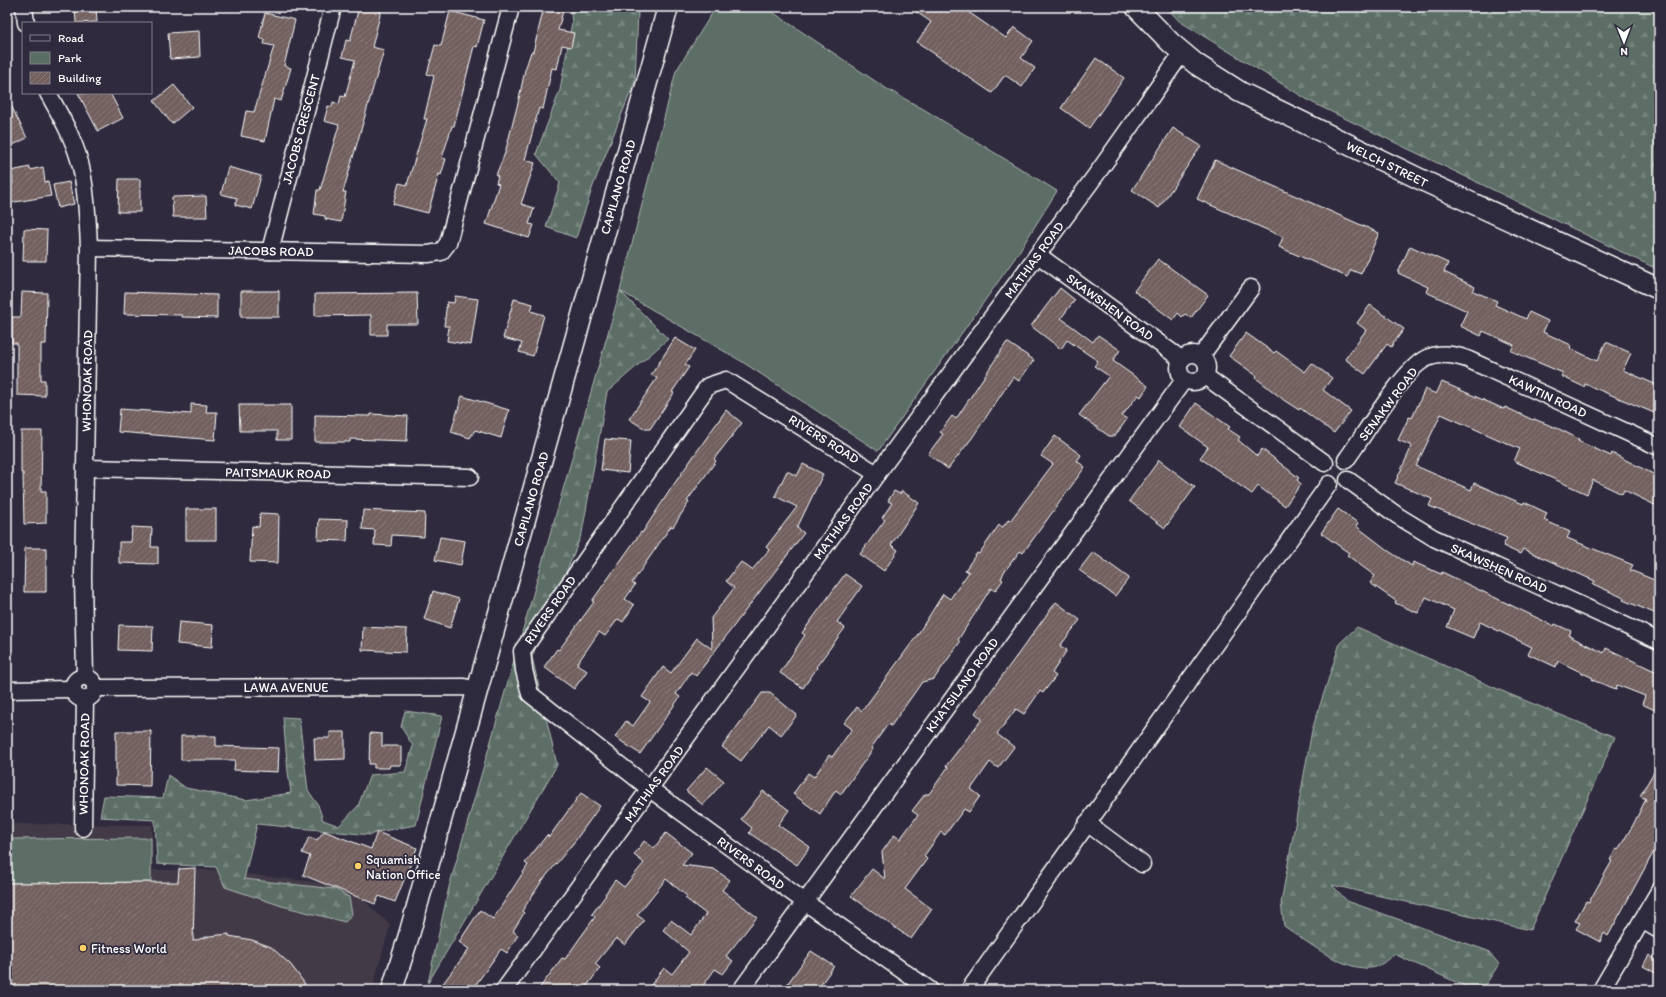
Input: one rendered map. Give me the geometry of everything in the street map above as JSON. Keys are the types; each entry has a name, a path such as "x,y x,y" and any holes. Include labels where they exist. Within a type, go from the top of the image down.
{"street":[{"path":"24,7 26,22"},
{"name":"JACOBS CRESCENT","path":"270,251 333,7"},
{"name":"JACOBS ROAD","path":"89,248 428,254 440,252 448,243 512,7"},
{"name":"CAPILANO ROAD","path":"392,990 409,935 668,7"},
{"name":"WELCH STREET","path":"1136,7 1182,53 1209,74 1258,101 1424,181 1659,288"},
{"name":"MATHIAS ROAD","path":"504,990 877,474 1038,255 1182,53"},
{"name":"WHONOAK ROAD","path":"49,94 66,125 82,171 87,203 89,248 83,577 85,688 83,828"},
{"name":"SKAWSHEN ROAD","path":"1038,255 1181,359"},
{"path":"1201,356 1251,288"},
{"path":"1190,354 1201,356 1206,362 1207,369 1205,376 1195,383 1184,380 1178,370 1181,359 1190,354"},
{"name":"KAWTIN ROAD","path":"1436,355 1446,354 1467,359 1659,447"},
{"name":"SENAKW ROAD","path":"1346,460 1406,375 1425,359 1436,355"},
{"path":"1205,376 1325,463"},
{"name":"RIVERS ROAD","path":"877,474 726,380 708,386 522,651 530,694 650,790 930,990"},
{"name":"KHATSILANO ROAD","path":"741,990 1184,380"},
{"path":"969,990 1326,488 1339,486 1348,480 1351,473 1351,466 1346,460 1335,457 1325,463 1322,474 1326,488"},
{"name":"PAITSMAUK ROAD","path":"86,468 470,477"},
{"name":"SKAWSHEN ROAD","path":"1348,480 1398,516 1434,538 1659,641"},
{"name":"LAWA AVENUE","path":"7,690 85,688 464,687 477,690"},
{"path":"1087,823 1142,864"},
{"path":"1601,990 1659,891"},
{"path":"1642,920 1659,930"}],"shaded area":[{"path":"7,824 152,825 153,870 211,870 340,885 352,889 390,925 372,990 7,990"}],"green space":[{"path":"570,7 633,7 638,11 635,81 593,186 576,238 546,227 560,183 536,154 560,90 572,22"},
{"path":"716,7 765,7 887,89 925,110 1057,191 1015,258 878,451 741,361 620,291 676,71"},
{"path":"1166,7 1659,7 1659,270 1313,103 1179,21"},
{"path":"620,291 668,339 607,392 582,533 532,657 557,765 428,983 449,887"},
{"path":"1357,627 1509,694 1615,737 1530,930 1332,885 1347,901 1488,951 1499,964 1486,984 1469,988 1394,954 1376,967 1365,968 1353,966 1315,948 1284,926 1281,903 1312,730 1340,643"},
{"path":"405,711 442,716 416,825 377,832 371,835 257,824 244,879 335,889 349,897 352,914 345,922 282,906 225,887 216,867 157,864 155,820 100,817 104,796 163,798 168,775 186,788 246,800 291,793 283,717 299,718 308,790 318,805 323,820 339,826 358,806 370,775 405,772 413,746 401,727"},
{"path":"151,838 151,882 7,883 7,839"}],"building":[{"path":"75,7 96,7 97,22 76,22"},
{"path":"359,7 382,7 372,47 384,50 343,192 346,192 341,222 325,219 325,216 314,214 317,190 320,190 339,125 324,121 328,106 332,107 333,102 339,104 341,96 345,97 355,60 342,57 346,40 350,41"},
{"path":"544,7 564,7 558,30 574,33 571,47 562,45 557,69 552,68 543,109 539,108 525,160 535,163 521,204 534,208 529,224 534,225 529,238 486,224 499,184 496,183 498,176 496,175 505,153 525,70 531,52 533,52"},
{"path":"909,7 961,7 1006,38 1014,27 1033,41 1021,58 1035,68 1022,87 1005,75 992,93 917,42 931,22"},
{"path":"450,11 484,20 477,47 474,46 454,126 452,126 442,158 446,159 441,175 439,174 428,213 393,204 399,183 407,185 427,119 424,119 434,76 427,74 435,45 441,46"},
{"path":"265,13 295,20 284,66 291,68 281,101 274,99 265,141 241,136 246,111 254,112 274,46 264,44 265,40 259,38"},
{"path":"199,31 200,57 170,59 168,33"},
{"path":"1096,58 1124,78 1089,128 1061,108"},
{"path":"174,85 192,107 172,124 154,101"},
{"path":"79,94 111,94 123,118 98,131"},
{"path":"7,97 27,138 7,148"},
{"path":"1173,128 1201,146 1159,208 1132,190"},
{"path":"1215,160 1379,233 1361,274 1351,270 1347,277 1279,247 1283,237 1197,199"},
{"path":"30,167 30,170 43,167 45,182 48,181 51,196 9,203 7,185 13,183 11,171"},
{"path":"228,167 261,176 252,209 235,205 237,198 221,194"},
{"path":"119,179 140,179 140,212 118,212"},
{"path":"69,182 74,204 58,208 53,185"},
{"path":"206,196 207,217 173,217 172,197"},
{"path":"24,229 47,230 46,261 23,261"},
{"path":"1410,246 1448,263 1444,272 1475,287 1473,291 1497,301 1495,305 1526,319 1529,312 1548,321 1543,332 1571,345 1570,348 1597,361 1606,342 1631,353 1623,370 1659,386 1659,415 1585,384 1584,387 1561,376 1563,373 1511,351 1514,345 1483,331 1481,336 1460,326 1467,311 1426,292 1428,287 1398,273"},
{"path":"1158,259 1208,295 1191,318 1185,314 1182,317 1178,313 1173,320 1134,291"},
{"path":"1060,288 1075,300 1061,318 1093,342 1098,335 1120,350 1113,361 1148,386 1141,397 1138,395 1122,416 1127,419 1115,436 1109,436 1079,415 1109,376 1094,366 1098,361 1067,340 1061,349 1031,326"},
{"path":"241,291 279,291 279,317 241,317"},
{"path":"22,292 47,293 46,344 41,344 41,380 45,380 45,396 17,395 17,343 12,343 12,317 21,317"},
{"path":"125,292 217,295 217,318 182,317 182,315 124,314"},
{"path":"417,293 418,324 387,324 387,335 371,335 371,315 315,316 315,294"},
{"path":"455,296 478,299 471,345 447,341 449,326 444,326 447,302 454,303"},
{"path":"514,299 533,304 531,311 544,315 533,356 519,352 522,343 503,338"},
{"path":"1370,305 1404,329 1391,347 1387,344 1365,374 1345,359 1366,330 1357,323"},
{"path":"1246,333 1274,353 1276,351 1305,372 1312,363 1332,378 1323,390 1351,411 1334,433 1300,408 1299,410 1285,401 1256,378 1257,376 1229,356"},
{"path":"675,338 695,350 685,365 689,367 672,392 674,393 650,429 645,429 629,419 657,378 651,375"},
{"path":"1007,342 1034,360 1019,381 1013,377 972,438 948,469 928,454 943,434 940,432 952,416 956,419"},
{"path":"1442,382 1504,409 1505,407 1533,420 1534,419 1559,429 1579,439 1578,441 1611,456 1612,453 1659,477 1659,507 1624,490 1622,494 1593,480 1587,494 1514,461 1520,449 1441,414 1416,466 1471,490 1474,483 1523,504 1524,502 1547,513 1544,520 1570,532 1567,538 1633,565 1630,570 1659,582 1659,615 1623,600 1624,598 1593,584 1595,581 1523,549 1520,554 1503,546 1507,538 1429,506 1432,499 1395,483 1412,446 1398,440 1409,417 1412,418 1425,389 1436,394"},
{"path":"462,396 509,410 501,438 475,430 470,438 451,432"},
{"path":"1196,403 1230,427 1228,429 1240,437 1238,440 1257,456 1262,449 1299,478 1297,480 1301,484 1285,506 1258,486 1252,494 1200,458 1208,447 1180,427"},
{"path":"191,404 207,405 206,412 217,412 215,440 118,432 120,409 191,414"},
{"path":"239,405 291,405 291,440 277,440 277,431 240,431"},
{"path":"726,410 742,423 714,459 716,461 687,501 689,502 673,527 671,526 632,583 635,585 625,599 634,605 623,622 618,619 605,636 599,632 577,664 587,671 574,689 544,667 557,649 559,650 594,602 592,601 641,532 642,533"},
{"path":"371,414 408,416 407,441 350,439 350,442 315,442 315,415 371,416"},
{"path":"21,431 42,431 41,491 46,491 46,523 24,524 23,473 21,473"},
{"path":"1055,436 1081,455 1077,461 1085,467 1023,553 1020,551 1004,572 1001,579 1003,580 995,591 991,588 958,640 960,642 934,679 922,682 891,726 888,724 871,748 873,749 841,794 836,790 820,814 793,794 808,773 814,777 829,755 832,757 852,729 844,723 857,707 862,711 916,637 943,594 950,599 969,572 965,570 977,553 979,554 999,525 1003,527 1008,520 1010,521 1053,464 1041,456"},
{"path":"605,439 631,441 628,473 601,470"},
{"path":"1159,460 1195,487 1165,528 1129,501"},
{"path":"803,464 823,474 797,528 804,533 696,676 691,672 676,694 680,697 640,754 615,737 626,721 633,726 650,702 642,697 663,667 671,673 697,638 712,649 711,618 734,588 726,581 741,562 752,570 769,550 766,547 797,507 775,496 787,471 797,476"},
{"path":"894,491 900,494 902,491 919,503 891,545 898,550 884,571 860,554 885,520 882,518 892,503 888,501"},
{"path":"186,509 216,509 216,540 186,540"},
{"path":"1338,509 1358,523 1356,526 1390,552 1412,566 1413,562 1441,574 1442,572 1554,626 1555,624 1571,631 1569,636 1604,653 1606,648 1659,673 1659,712 1642,704 1645,696 1617,685 1616,689 1592,680 1593,678 1558,661 1556,667 1528,654 1532,647 1480,622 1473,638 1447,627 1454,610 1426,597 1418,613 1395,603 1396,601 1370,583 1375,576 1347,555 1349,553 1321,533"},
{"path":"363,510 425,513 424,537 392,535 391,546 374,545 375,530 362,529"},
{"path":"260,513 279,514 278,563 250,562 252,526 259,527"},
{"path":"319,519 348,520 347,541 318,540"},
{"path":"132,527 152,528 151,547 158,547 158,564 119,563 119,542 131,542"},
{"path":"440,537 465,541 461,565 435,560"},
{"path":"25,548 46,548 46,592 24,592"},
{"path":"1093,552 1129,578 1115,596 1079,570"},
{"path":"845,574 862,586 837,622 845,628 816,667 817,668 803,688 780,673 805,635 802,633"},
{"path":"433,591 459,599 450,628 424,619"},
{"path":"1056,602 1080,620 1060,646 1067,650 1052,673 1056,676 1043,693 1040,691 1024,714 1016,709 997,734 1014,747 998,768 990,762 971,789 980,796 969,812 964,809 945,835 941,832 924,856 927,859 905,889 932,909 911,939 851,896 872,869 885,879 882,852 894,835 900,839 918,815 912,811 925,794 929,794 948,767 946,766 982,719 975,713"},
{"path":"179,622 213,625 212,647 177,644"},
{"path":"119,625 153,626 152,651 118,650"},
{"path":"363,627 407,629 406,652 362,650"},
{"path":"762,693 770,693 797,715 781,735 769,725 741,761 722,747"},
{"path":"116,731 151,731 150,786 116,785"},
{"path":"330,732 345,732 345,759 315,760 314,738 330,738"},
{"path":"370,733 382,734 382,746 401,746 401,765 390,765 389,768 374,768 374,764 369,764"},
{"path":"181,736 216,736 216,746 279,748 278,772 234,770 235,760 181,760"},
{"path":"1659,763 1659,842 1608,936 1604,933 1600,942 1576,929 1580,923 1575,921 1586,901 1589,902 1612,861 1610,860 1616,849 1618,850 1633,825 1646,799 1640,796"},
{"path":"707,767 724,781 703,805 686,791"},
{"path":"763,791 789,810 778,825 810,847 797,865 749,833 752,828 741,819"},
{"path":"581,793 600,806 575,841 542,881 522,911 524,913 513,931 518,935 507,953 501,949 472,990 438,990 469,949 459,942 480,910 493,919 528,865 525,863 547,835 549,837"},
{"name":"Squamish Nation Office","path":"324,831 371,849 377,832 417,848 395,902 379,896 375,904 303,875 310,856 302,853 309,837 317,840"},
{"path":"666,833 692,853 682,865 714,869 730,880 722,890 757,917 726,956 733,961 723,974 715,969 700,990 647,990 664,968 672,974 689,952 663,930 671,920 691,935 706,914 685,898 687,896 666,879 637,915 644,920 625,945 616,938 595,964 600,968 584,990 538,990 562,958 565,959 595,917 592,914 615,880 624,887 644,863 634,855 644,841 654,848"},
{"path":"195,868 193,941 210,936 229,934 229,936 252,940 271,947 291,965 305,984 296,990 7,990 7,883 178,882 179,869"},
{"path":"811,951 834,966 817,990 783,990"},
{"path":"1649,955 1659,962 1659,975 1643,966"}],"place":[{"name":"Squamish Nation Office","path":"358,866"},
{"name":"Fitness World","path":"83,948"}]}
